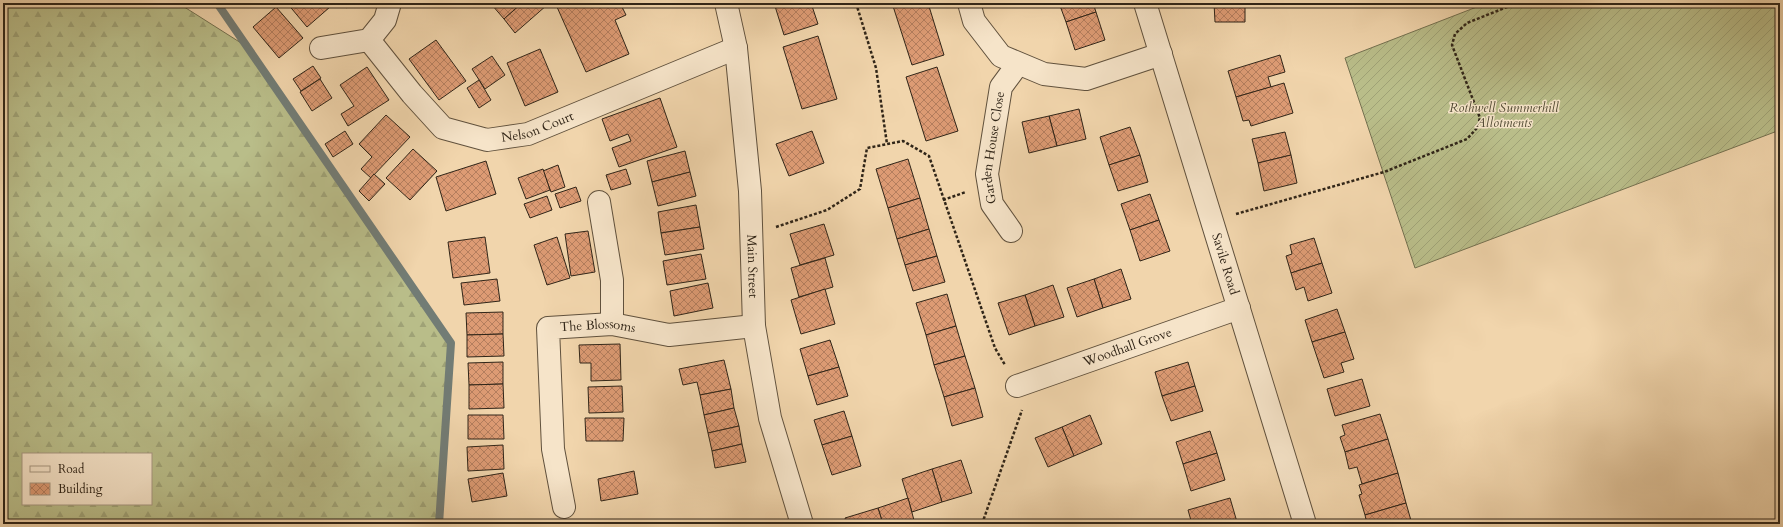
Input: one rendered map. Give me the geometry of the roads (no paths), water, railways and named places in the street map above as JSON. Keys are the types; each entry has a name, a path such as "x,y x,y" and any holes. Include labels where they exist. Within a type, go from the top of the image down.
{"street":[{"path":"321,48 369,40 385,20 390,3"},
{"name":"Main Street","path":"726,3 736,48 750,191 754,326 770,418 802,524"},
{"path":"969,3 974,21 1001,56 1044,74 1086,79 1161,54"},
{"name":"Savile Road","path":"1145,3 1305,524"},
{"name":"Nelson Court","path":"369,40 412,94 443,128 487,140 528,134 736,48"},
{"name":"Garden House Close","path":"1011,231 992,204 987,174 1001,87 1018,64"},
{"path":"599,202 612,280 612,324"},
{"name":"Woodhall Grove","path":"1017,386 1239,308"},
{"name":"The Blossoms","path":"564,507 552,449 548,328 612,324 669,335 754,326"}],"waterway":[{"path":"217,3 451,343 439,524"}],"park label":[{"name":"Rothwell Summerhill Allotments","path":"1504,116"}]}
